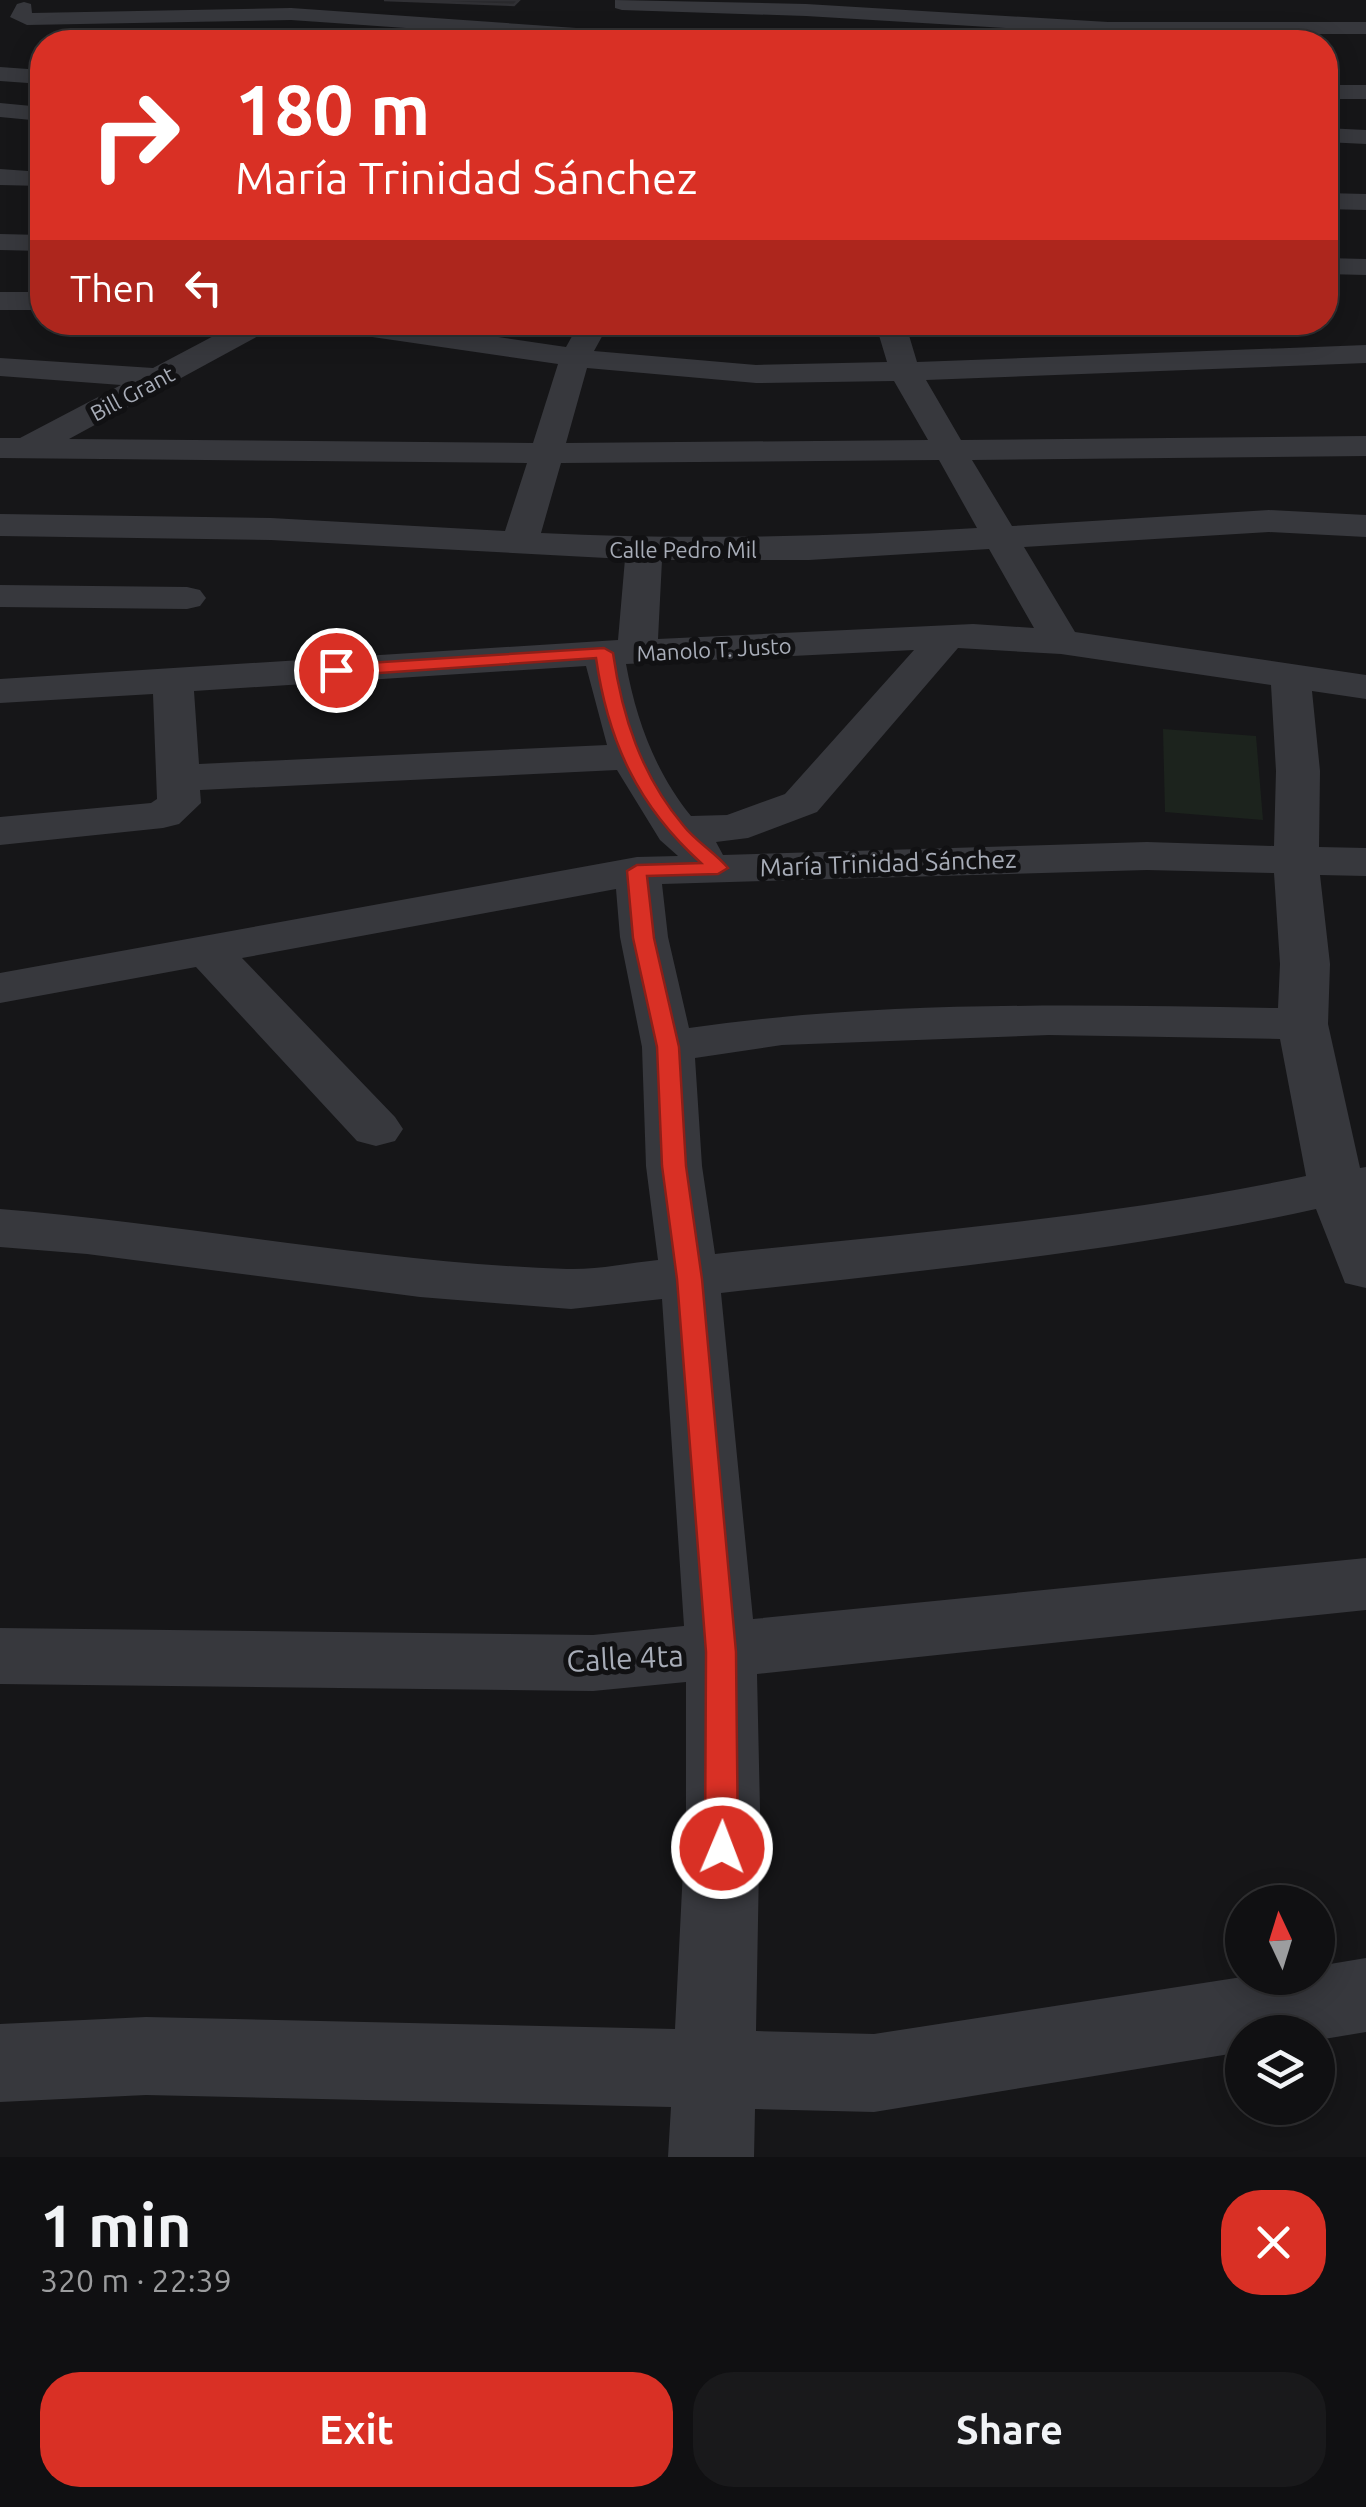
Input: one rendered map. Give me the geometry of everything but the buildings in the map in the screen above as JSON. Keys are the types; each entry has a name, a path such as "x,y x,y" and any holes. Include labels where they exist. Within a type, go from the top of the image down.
{"street":[{"path":"604,30 623,2 950,10 1176,30"},
{"path":"27,4 20,17 292,14 518,30"},
{"path":"0,8 27,4"},
{"path":"1250,9 1271,30"},
{"path":"286,30 292,14"},
{"path":"1306,30 1363,18"},
{"path":"8,38 30,39"},
{"path":"0,74 30,76"},
{"path":"1338,92 1366,92"},
{"path":"0,110 30,113"},
{"path":"1338,137 1366,138"},
{"path":"0,200 20,178"},
{"path":"1338,201 1366,202"},
{"path":"0,242 30,243"},
{"path":"1338,266 1366,266"},
{"path":"0,301 30,301"},
{"name":"Bill Grant","path":"8,453 239,335"},
{"path":"419,335 576,358 727,373 1358,359"},
{"path":"519,544 576,358 588,335"},
{"path":"894,335 905,372 1061,642"},
{"path":"1321,335 1358,359"},
{"path":"0,367 158,378"},
{"path":"8,453 1366,446"},
{"name":"Calle Pedro Mil","path":"0,525 271,530 644,550 809,549 1269,520 1366,526"},
{"path":"644,550 612,706 656,850 644,938 668,1047 674,1166 690,1279 721,1652 723,1810 711,2157"},
{"path":"0,596 187,598"},
{"path":"656,850 732,828 800,802 947,637"},
{"name":"Manolo T. Justo","path":"0,691 947,637 1023,637 1366,687"},
{"path":"1290,676 1298,771 1296,862 1305,964 1303,1024 1351,1186 1366,1269"},
{"path":"0,832 163,815 179,803 173,680"},
{"path":"178,778 629,757"},
{"name":"María Trinidad Sánchez","path":"0,988 205,948 656,850 718,868 1147,856 1366,862"},
{"path":"205,948 376,1129"},
{"path":"668,1047 782,1030 1050,1020 1303,1024"},
{"path":"0,1228 88,1235 420,1277 571,1289 963,1247 1239,1208 1351,1186"},
{"name":"Calle 4ta","path":"0,1656 594,1663 1366,1584"},
{"path":"0,2063 146,2056 874,2072 1366,1995"}],"shaded area":[{"path":"1163,729 1256,736 1263,820 1165,812"}],"route":[{"path":"336,670 604,653 612,706 629,757 676,830 718,868 637,871 644,938 668,1047 674,1166 690,1279 721,1652 722,1848"}]}
